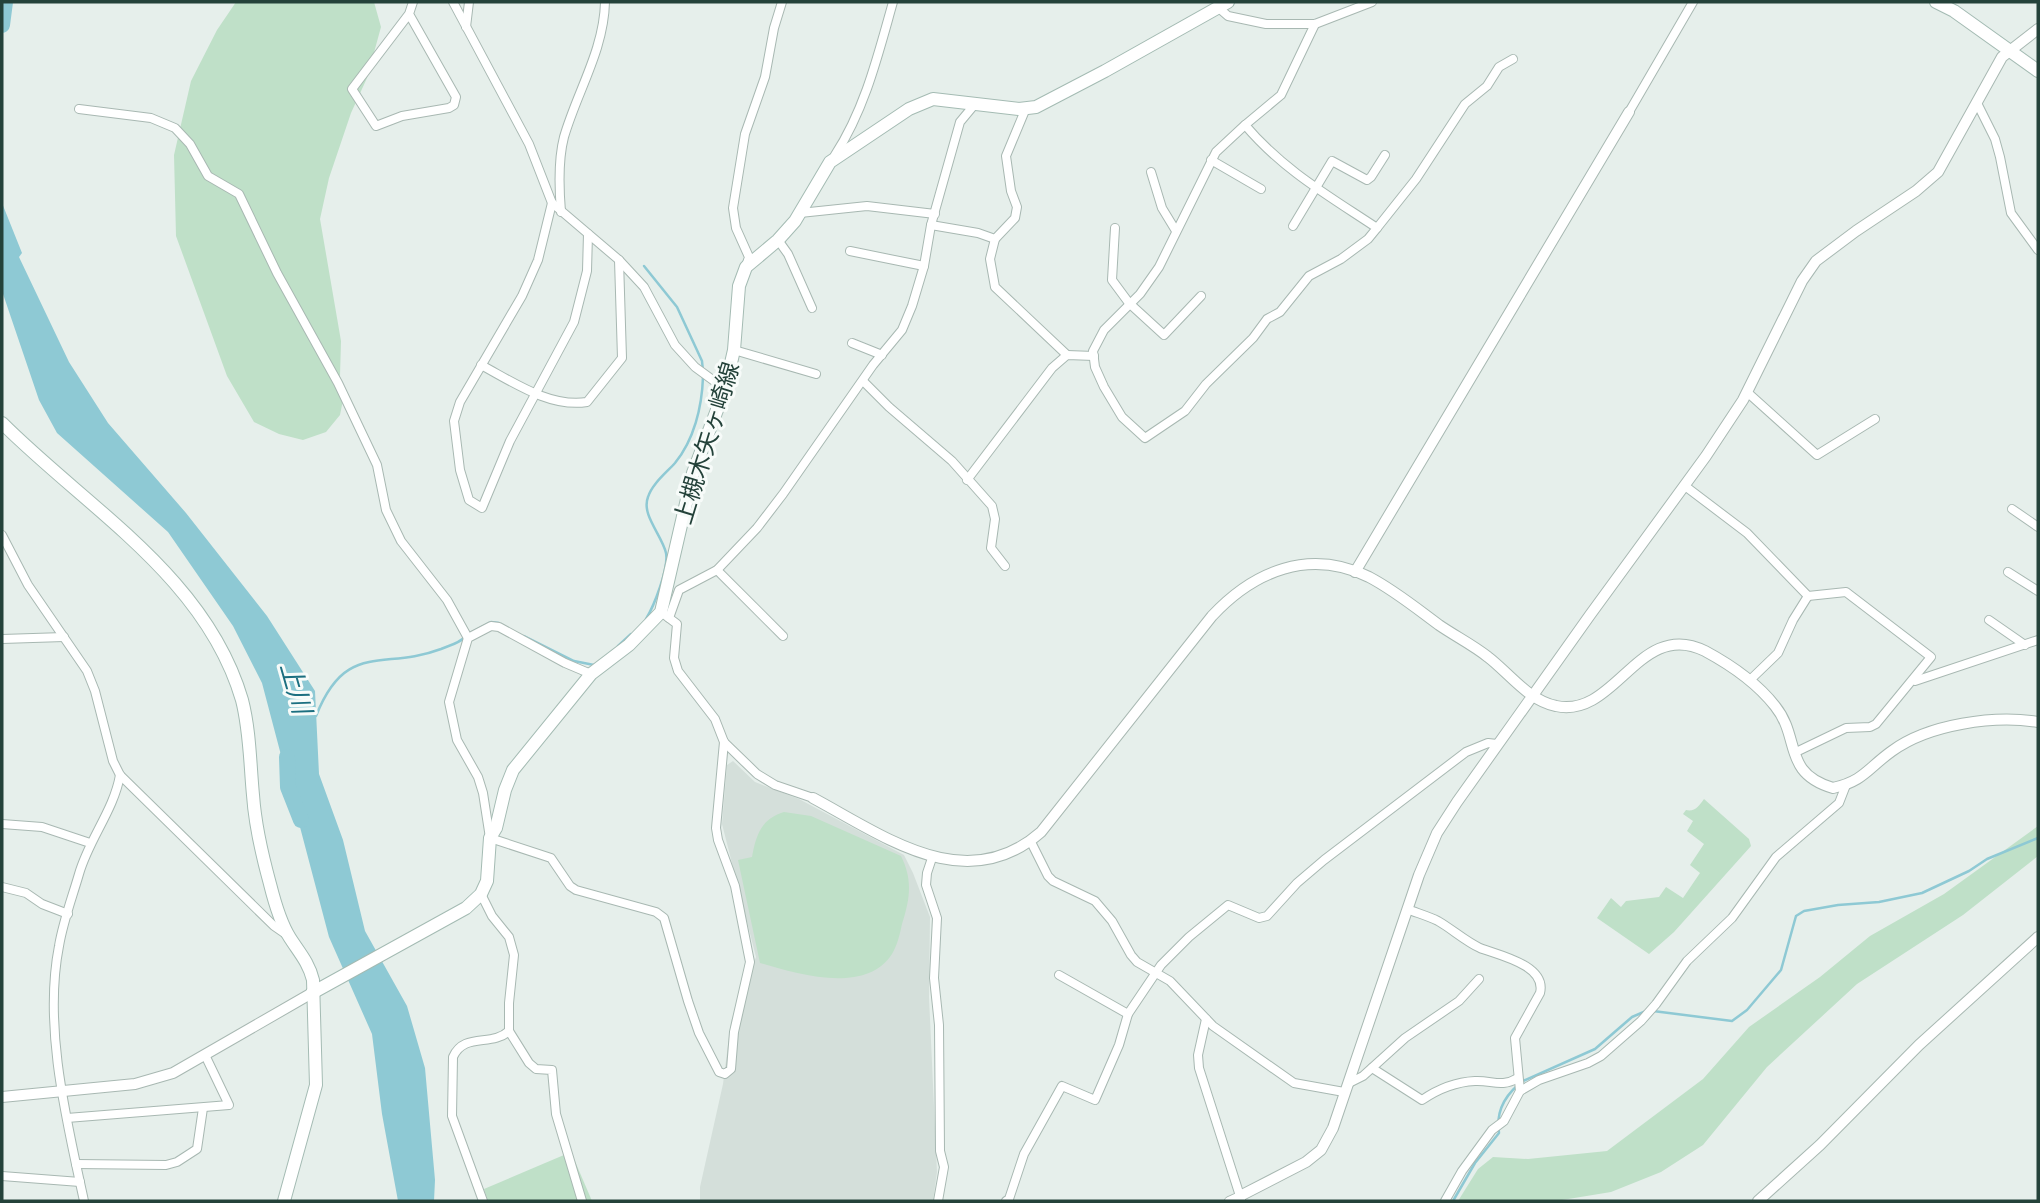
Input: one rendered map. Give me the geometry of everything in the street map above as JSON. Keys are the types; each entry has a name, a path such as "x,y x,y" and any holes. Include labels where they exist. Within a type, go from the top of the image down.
{"main road":[{"path":"1936,2 1954,11 2038,71"},
{"path":"746,267 778,240 800,213 830,162 909,109 933,99 1036,107 1224,5"},
{"name":"上槻木矢ヶ崎線","path":"665,615 693,473 734,350 739,286 746,267"},
{"path":"2,423 152,559 186,595 217,638 242,701 252,759 253,795 270,885 289,937 310,968 313,980 316,1085 284,1201"},
{"path":"312,993 466,908 481,894 487,881 490,838 496,828 505,790 513,771 591,674 665,615"}],"street":[{"path":"409,14 456,97 454,105 402,116 376,126 352,89 409,14 414,2"},
{"path":"453,2 529,144 552,203 619,260 644,287 675,345 695,367 720,386"},
{"path":"466,28 470,2"},
{"path":"561,212 561,157 565,136 600,36 605,2"},
{"path":"746,267 749,257 736,228 733,208 745,134 765,77 782,2"},
{"path":"830,162 861,105 874,71 893,2"},
{"path":"1224,5 1228,16 1266,24 1315,24 1372,2"},
{"path":"1355,572 1693,2"},
{"path":"1315,24 1281,95 1216,152 1158,267 1140,294 1099,337 1093,351 1104,387 1122,416 1144,438 1185,411 1206,384 1253,338 1267,319 1280,312 1309,276 1341,259 1368,239 1416,179 1465,104 1487,86 1499,67 1513,60"},
{"path":"1206,1019 1198,1055 1199,1068 1236,1199 1306,1162 1321,1150 1334,1128 1407,909 1437,833 1497,744 1685,486 1747,392 1801,281 1816,261 1916,191 1938,172 2002,57 2038,29"},
{"path":"1977,103 1995,139 2011,213 2038,250"},
{"path":"975,104 960,122 931,225 924,266 902,330 855,390 757,528 717,570 679,590 665,615 677,624 674,658 678,671 715,719 724,742 757,774 775,785 813,798 932,858 971,862 1005,855 1031,842 1055,816 1227,600 1257,579 1278,569 1317,564 1355,572 1382,584 1487,656 1533,695 1558,707 1590,703 1649,654 1673,645 1689,645 1705,651 1750,680 1777,708 1799,765 1807,776 1833,788 1858,780 1890,752 1925,734 1992,720 2015,718 2038,722"},
{"path":"79,108 151,118 175,128 190,144 208,176 239,194 277,273 338,383 377,466 386,510 401,541 447,600 466,635 449,702 457,740 478,778 483,793 490,838 551,858 570,886 576,890 656,912 664,918 699,1033 719,1072 725,1074 731,1069 734,1032 750,962 735,886 716,828 724,742"},
{"path":"1026,108 1006,156 1017,207 1015,218 995,239 990,259 995,287 1067,355 1094,356"},
{"path":"1245,125 1268,152 1377,228"},
{"path":"1293,226 1332,161 1367,180 1385,155"},
{"path":"1212,160 1261,189"},
{"path":"1151,173 1162,208 1176,231"},
{"path":"552,203 538,260 522,296 460,402 454,421 460,470 469,500 482,508 510,442 574,322 587,271 588,233"},
{"path":"800,213 867,206 935,214"},
{"path":"931,225 978,233 995,239"},
{"path":"1115,228 1112,280 1129,303 1164,335 1201,296"},
{"path":"778,240 788,254 812,308"},
{"path":"850,251 924,266"},
{"path":"481,365 535,393 572,405 587,402 622,358 619,260"},
{"path":"852,342 882,355"},
{"path":"734,350 816,374"},
{"path":"967,480 1052,368 1067,355"},
{"path":"863,381 952,461 992,506 995,519 991,548 1004,566"},
{"path":"1747,392 1817,455 1875,419"},
{"path":"1685,486 1747,533 1808,596"},
{"path":"2012,509 2038,527"},
{"path":"2,534 28,585 87,671 95,691 113,761 120,775 274,926 289,937"},
{"path":"717,570 783,636"},
{"path":"2008,572 2038,591"},
{"path":"1794,753 1846,728 1870,727 1876,724 1931,657 1846,592 1808,596"},
{"path":"1750,680 1778,653 1808,596"},
{"path":"1989,620 2025,645"},
{"path":"466,635 491,626 499,627 591,674"},
{"path":"2,639 64,637"},
{"path":"1913,681 2038,640"},
{"path":"1006,1201 1024,1154 1062,1086 1095,1100 1119,1045 1128,1014 1156,972 1182,943 1228,905 1259,918 1267,916 1297,883 1324,860 1466,752 1488,743 1497,744"},
{"path":"84,1201 61,1093 54,991 59,945 68,914 90,844 118,790 120,775"},
{"path":"1445,1201 1462,1171 1493,1129 1503,1122 1520,1090 1601,1056 1645,1016 1687,961 1732,918 1776,857 1839,803 1846,785"},
{"path":"2,824 42,827 90,844"},
{"path":"1031,842 1048,876 1095,901 1112,921 1130,955 1137,962 1170,982 1206,1019 1294,1083 1346,1088 1405,1038 1459,1001 1479,979"},
{"path":"932,858 926,885 937,918 934,978 939,1025 940,1151 944,1167 938,1201"},
{"path":"2,887 26,894 50,908 68,914"},
{"path":"481,894 492,916 509,937 514,955 509,1031 529,1063 536,1069 552,1070 556,1114 582,1201"},
{"path":"1407,909 1438,921 1478,947 1512,958 1539,980 1540,993 1514,1038 1520,1090"},
{"path":"1758,1201 1820,1146 1919,1045 2038,937"},
{"path":"1059,975 1128,1014"},
{"path":"2,1097 135,1084 173,1073 312,993"},
{"path":"483,1201 452,1116 453,1057 457,1049 467,1042 502,1037 509,1031"},
{"path":"67,1118 229,1105 205,1055"},
{"path":"1372,1068 1422,1100 1439,1089 1465,1083 1476,1081 1508,1084 1518,1078"},
{"path":"76,1164 166,1165 177,1162 197,1149 203,1108"},
{"path":"2,1175 80,1182"}],"shaded area":[{"path":"733,761 755,782 799,799 904,855 913,873 930,917 929,997 937,1172 933,1201 700,1201 700,1187 723,1084 731,1021 756,957 722,824 727,765"}],"green space":[{"path":"236,2 374,2 381,27 367,78 351,113 329,178 320,219 341,341 340,376 343,400 340,415 326,432 303,440 279,434 254,422 227,376 176,236 174,155 191,81 217,30"},
{"path":"1704,799 1749,839 1751,846 1674,932 1649,954 1597,918 1611,898 1621,907 1626,901 1659,897 1666,887 1683,898 1700,873 1690,865 1704,844 1687,831 1693,821 1683,814 1686,810 1696,808"},
{"path":"784,812 811,816 901,856 909,881 907,906 892,954 880,967 848,978 830,978 760,963 738,860 752,857 761,829 770,819"},
{"path":"2038,826 2038,856 1963,915 1857,984 1767,1067 1703,1145 1661,1172 1611,1192 1556,1201 1458,1201 1478,1169 1493,1157 1528,1159 1607,1151 1703,1079 1749,1027 1820,977 1870,936 1944,894"},
{"path":"571,1152 592,1201 488,1201 484,1189"}],"water":[{"path":"2,203 22,253 19,257 69,362 108,423 186,513 267,616 315,691 319,774 343,840 365,931 407,1006 425,1068 435,1180 434,1201 398,1201 382,1114 372,1034 329,937 262,683 233,626 168,532 57,433 39,400 2,291"}],"waterway":[{"path":"2,25 5,2"},
{"path":"644,266 677,307 702,361 703,371"},
{"path":"646,619 660,587 666,560 664,546 647,511 648,497 656,483 682,454 692,434 699,411 703,377"},
{"path":"470,633 491,622 499,623"},
{"path":"618,646 631,634"},
{"path":"524,636 574,661 594,665"},
{"path":"316,716 328,692 340,677 353,667 368,662 420,655 454,644 465,637"},
{"name":"上川","path":"287,757 288,787 301,820"},
{"path":"1653,1011 1732,1021 1747,1010 1781,970 1796,916 1804,911 1879,902 1922,893 1969,871 1987,859 2038,838"},
{"path":"1523,1081 1595,1049 1632,1017 1646,1011"},
{"path":"1453,1201 1475,1163 1499,1133 1502,1107 1508,1095 1518,1085"}]}
